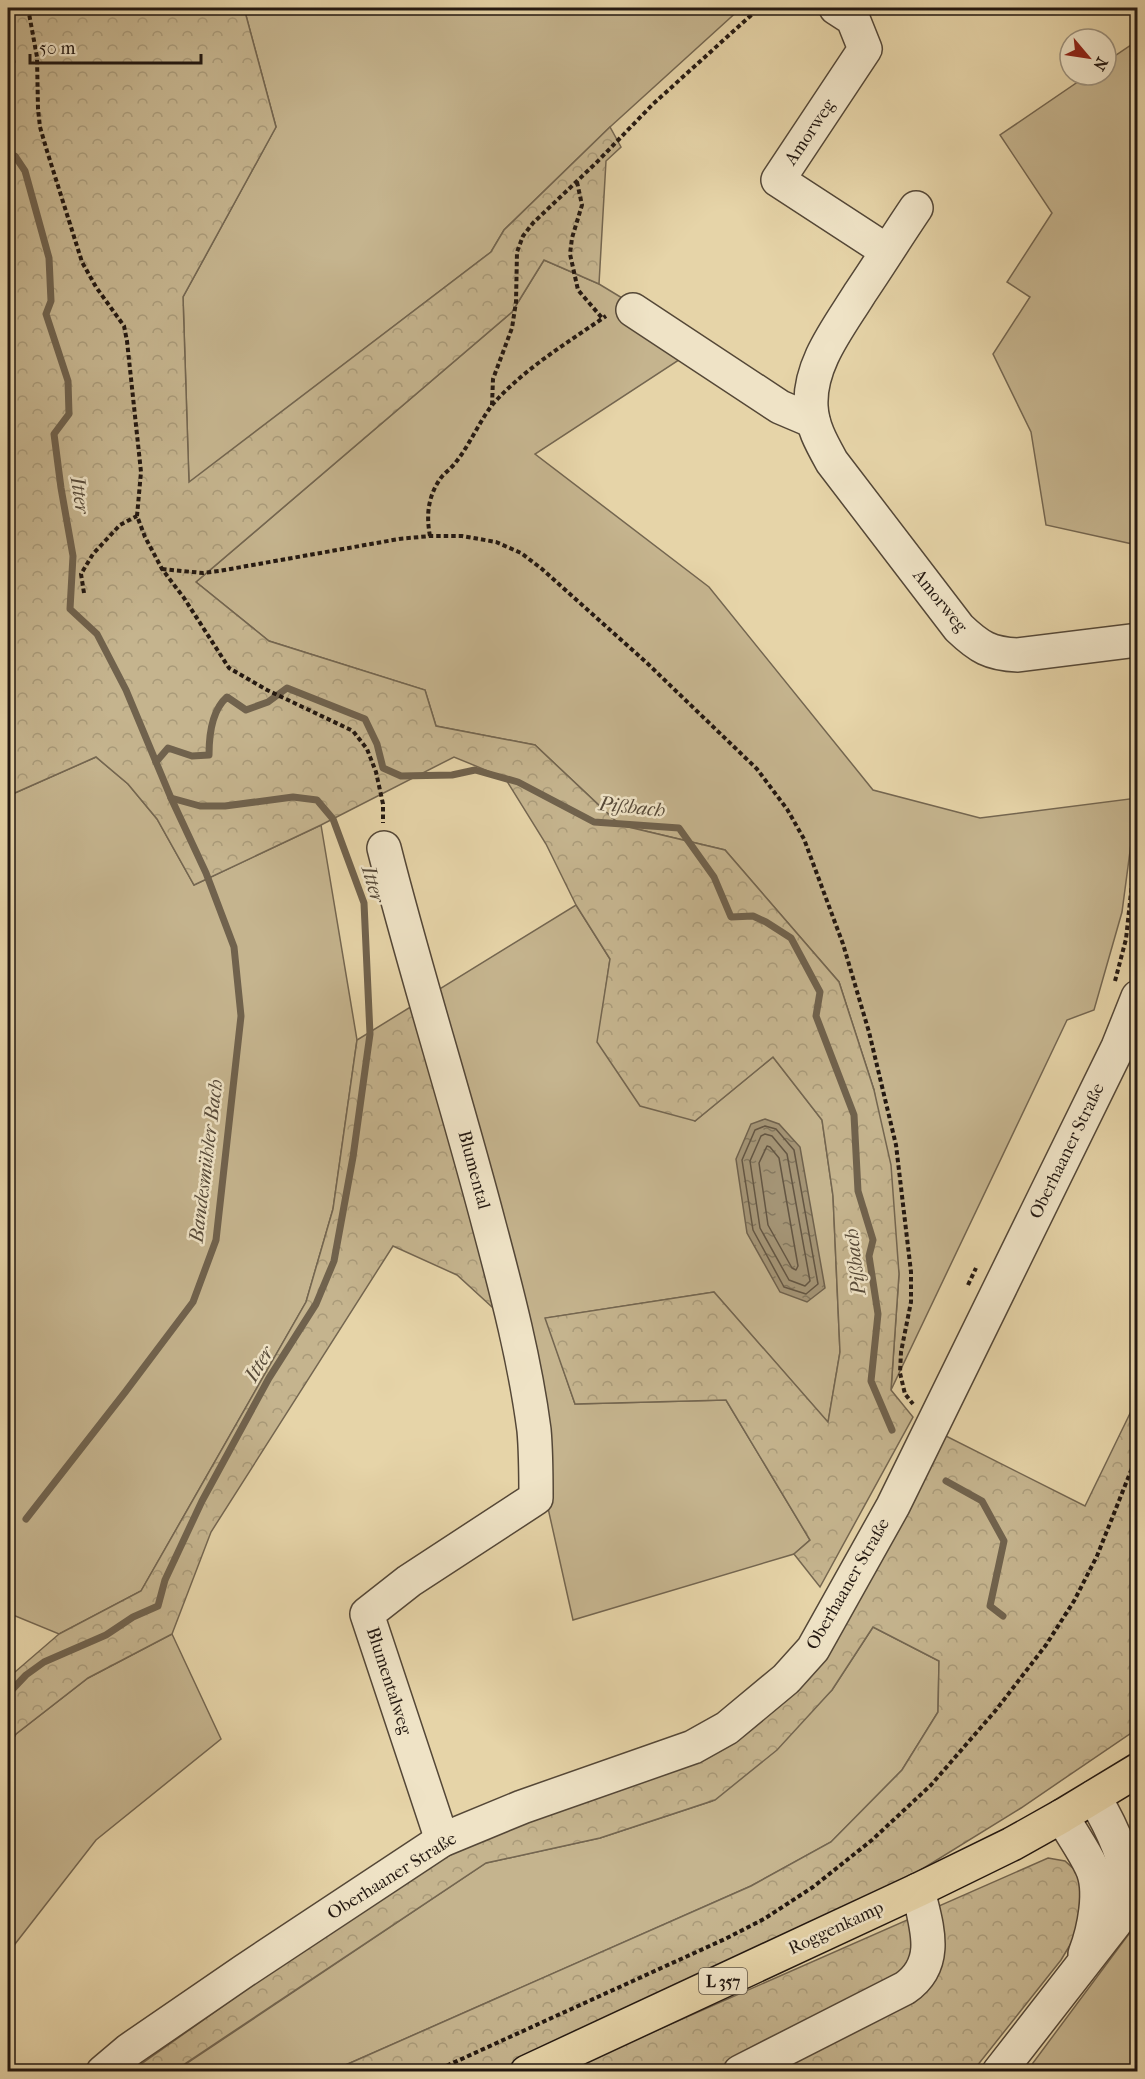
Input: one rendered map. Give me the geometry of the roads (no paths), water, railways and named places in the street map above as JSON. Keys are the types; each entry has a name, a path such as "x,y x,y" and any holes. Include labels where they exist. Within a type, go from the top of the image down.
{"main road":[{"name":"Roggenkamp","path":"527,2072 1012,1844 1137,1770"}],"street":[{"name":"Amorweg","path":"836,8 853,19 865,49 778,180 887,251"},
{"name":"Amorweg","path":"916,208 829,344 817,369 812,387 811,405 817,435 832,462 959,628 973,642 1000,655 1018,656 1137,639"},
{"path":"633,310 780,407 813,421"},
{"name":"Blumental","path":"384,848 416,968 468,1142 497,1254 520,1353 534,1430 536,1498"},
{"name":"Oberhaaner Straße","path":"103,2072 129,2050 244,1971 442,1840 522,1807 693,1747 727,1728 786,1679 813,1649 893,1506 1122,1040 1125,992"},
{"name":"Blumentalweg","path":"442,1840 366,1614 409,1581 536,1498"},
{"path":"999,2072 1115,1923 1125,1901 1127,1878 1108,1821 1094,1797"},
{"path":"1062,1816 1093,1868 1096,1893 1092,1935 1080,1969"},
{"path":"740,2072 905,1988 918,1978 926,1965 929,1949 918,1890"}],"water":[{"path":"765,1119 779,1124 800,1147 825,1288 807,1302 780,1292 747,1233 736,1159 751,1124"}],"waterway":[{"name":"Itter","path":"8,159 15,156 25,171 49,258 51,301 46,314 68,381 69,414 54,434 73,556 70,609 97,634 126,690 171,798 200,806 225,806 293,797 317,800 333,819 364,903 370,1034 353,1157 334,1261 316,1304 269,1378 202,1501 165,1580 158,1606 133,1617 106,1635 44,1662 26,1675 8,1694"},
{"name":"Pißbach","path":"156,762 168,748 192,756 209,755 215,716 227,697 246,710 268,702 287,688 365,719 377,744 383,768 401,776 452,775 475,770 518,782 594,822 679,828 714,877 731,917 753,916 791,938 820,992 816,1016 854,1115 858,1191 873,1240 869,1256 878,1314 871,1381 892,1430"},
{"name":"Bandesmühler Bach","path":"26,1519 193,1302 216,1240 241,1016 234,947 206,873 171,798"},
{"name":"Pißbach","path":"946,1481 982,1501 1004,1541 990,1606 1003,1616"}]}
